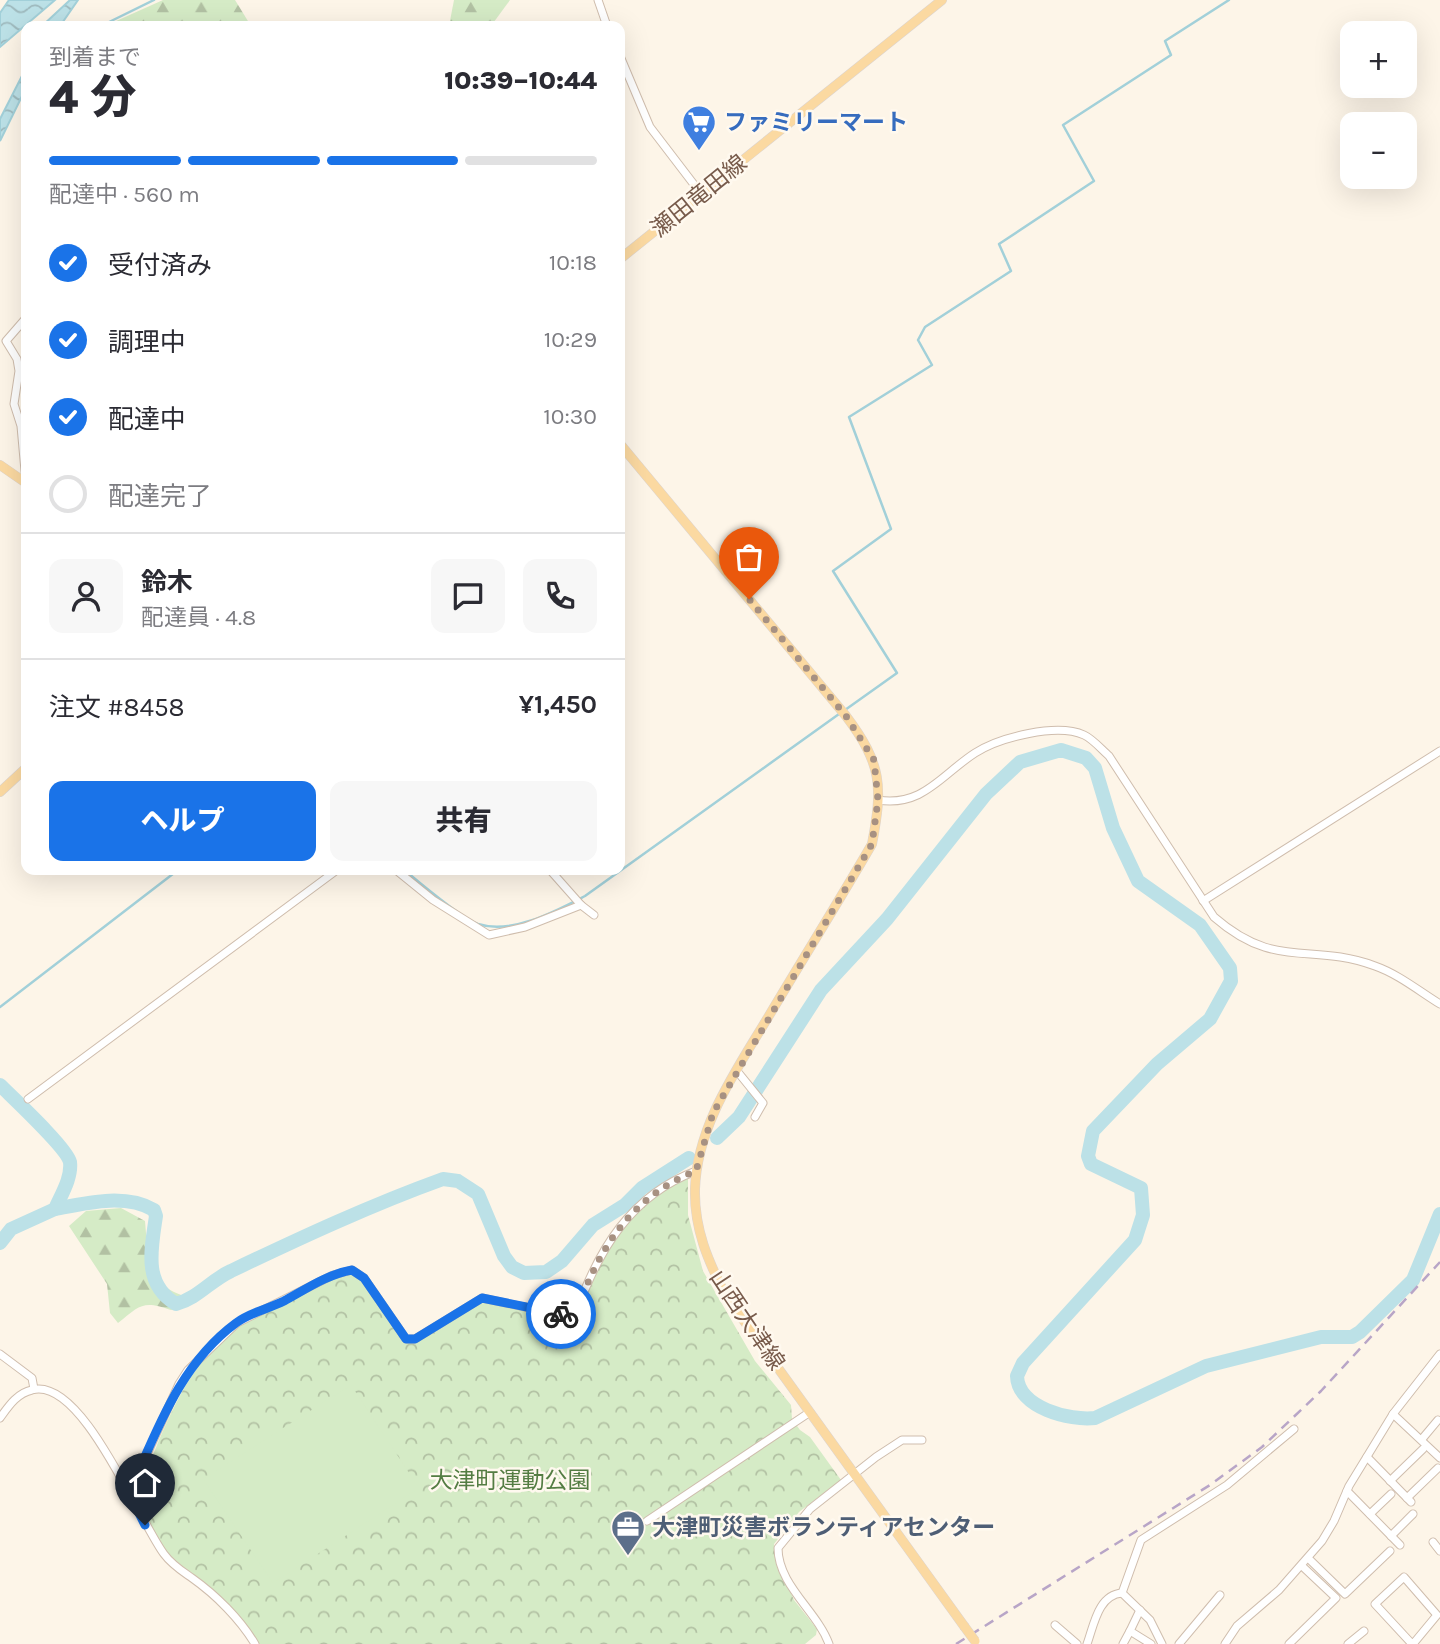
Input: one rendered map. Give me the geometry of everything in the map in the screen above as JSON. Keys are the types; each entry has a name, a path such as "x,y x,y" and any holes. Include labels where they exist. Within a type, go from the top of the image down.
{"main road":[{"name":"瀬田竜田線","path":"625,255 942,0"},
{"name":"山西大津線","path":"625,450 846,716 874,760 878,800 872,844 713,1113 696,1171 699,1234 708,1260 726,1296 976,1643"},
{"path":"0,465 21,480"},
{"path":"0,792 21,773"}],"street":[{"path":"598,0 605,21"},
{"path":"625,68 650,127 702,195"},
{"path":"21,324 6,341 17,359 19,370 14,404 21,426"},
{"path":"878,800 905,802 920,796 990,745 1040,731 1086,736 1109,756 1214,917 1251,944 1275,952 1355,960 1376,966 1440,1004"},
{"path":"1203,901 1440,751"},
{"path":"28,1099 330,875"},
{"path":"402,875 433,900 489,934 525,927 581,905"},
{"path":"554,875 581,905 594,915"},
{"path":"737,1071 763,1103 755,1117"},
{"path":"129,1493 179,1384 188,1370 237,1322 332,1275 352,1270 364,1278 406,1339 415,1339 482,1298 572,1317 576,1313 596,1261 625,1220 649,1195 674,1179 696,1171"},
{"path":"0,1354 32,1378 34,1389"},
{"path":"1225,1644 1237,1626 1279,1590 1308,1558 1334,1521 1347,1491 1393,1415 1440,1354"},
{"path":"0,1418 17,1398 34,1389 48,1390 67,1402 92,1430 165,1555 232,1615 255,1644"},
{"path":"647,1521 810,1412"},
{"path":"1393,1415 1440,1458"},
{"path":"1422,1439 1438,1420"},
{"path":"1087,1644 1105,1600 1122,1593 1141,1539 1227,1485 1294,1429"},
{"path":"829,1644 818,1622 788,1579 778,1548 802,1516 855,1475 902,1440 922,1440"},
{"path":"1390,1481 1423,1449"},
{"path":"1367,1457 1409,1500 1438,1468"},
{"path":"1347,1491 1400,1545"},
{"path":"1370,1514 1391,1494"},
{"path":"1391,1536 1413,1514"},
{"path":"1433,1542 1440,1551"},
{"path":"1308,1558 1345,1594 1390,1551"},
{"path":"1289,1644 1336,1598 1302,1566"},
{"path":"1404,1577 1437,1615 1413,1644 1375,1604 1404,1577"},
{"path":"1122,1593 1150,1620 1162,1644"},
{"path":"1179,1644 1220,1595"},
{"path":"1123,1644 1140,1610"},
{"path":"1055,1625 1077,1644"},
{"path":"1130,1631 1152,1644"},
{"path":"1348,1644 1364,1631"}],"green space":[{"path":"163,0 235,0 248,21 116,21"},
{"path":"454,0 510,0 495,21 450,21"},
{"name":"大津町運動公園","path":"688,1178 688,1215 703,1271 755,1361 791,1405 792,1419 800,1430 810,1437 841,1480 799,1512 774,1544 775,1557 794,1600 817,1629 816,1635 805,1644 259,1644 232,1609 158,1543 148,1525 142,1505 142,1487 147,1469 172,1411 193,1374 220,1341 237,1327 341,1275 354,1274 407,1343 415,1342 477,1304 503,1304 552,1319 576,1322 604,1258 631,1219 667,1189"},
{"path":"121,1208 145,1221 150,1264 161,1283 170,1290 199,1300 171,1310 154,1305 142,1306 118,1323 110,1313 107,1284 69,1226 86,1211"},
{"path":"351,1385 419,1488 273,1583 203,1479"}],"water":[{"path":"9,0 55,0 30,21 21,21 21,29 0,47 0,13"},
{"path":"70,0 78,0 63,21 47,21"},
{"path":"21,78 21,98 0,141 0,119"}],"waterway":[{"path":"111,21 154,0"},
{"path":"845,710 897,673 833,571 891,529 849,417 932,365 918,340 925,327 1011,271 999,244 1094,181 1063,125 1171,55 1165,41 1229,0"},
{"path":"625,867 839,714"},
{"path":"717,1138 739,1117 821,990 887,919 986,794 1020,762 1061,750 1086,758 1095,768 1113,828 1138,881 1200,925 1230,968 1231,981 1210,1019 1157,1064 1093,1131 1088,1156 1091,1164 1141,1188 1143,1215 1135,1240 1023,1363 1017,1376 1026,1396 1047,1410 1072,1417 1095,1418 1206,1366 1321,1337 1352,1337 1413,1280 1440,1214"},
{"path":"0,1007 172,875"},
{"path":"410,875 470,920 491,927 533,920 585,896 614,875"},
{"path":"0,1085 60,1146 70,1162 66,1186 55,1209 11,1229 0,1243"},
{"path":"55,1209 92,1202 118,1201 131,1202 154,1210 156,1216 151,1254 154,1276 165,1296 176,1304 191,1298 224,1275 283,1246 443,1179 458,1181 478,1194 504,1256 512,1267 524,1273 546,1272 562,1261 593,1225 625,1205 642,1188 689,1158"}],"railway":[{"path":"956,1644 1210,1485 1262,1447 1321,1391 1440,1262"}],"way so far":[{"path":"561,1314 572,1317 576,1313 596,1261 625,1220 649,1195 674,1179 696,1171 713,1113 872,844 878,800 878,778 874,760 846,716 749,599"}],"place":[{"name":"ファミリーマート","path":"699,152"},
{"name":"大津町災害ボランティアセンター","path":"628,1557"}],"route":[{"path":"145,1525 129,1493 173,1395 188,1370 216,1341 237,1322 258,1310 279,1304 332,1275 352,1270 364,1278 406,1339 415,1339 482,1298 561,1314"}]}
